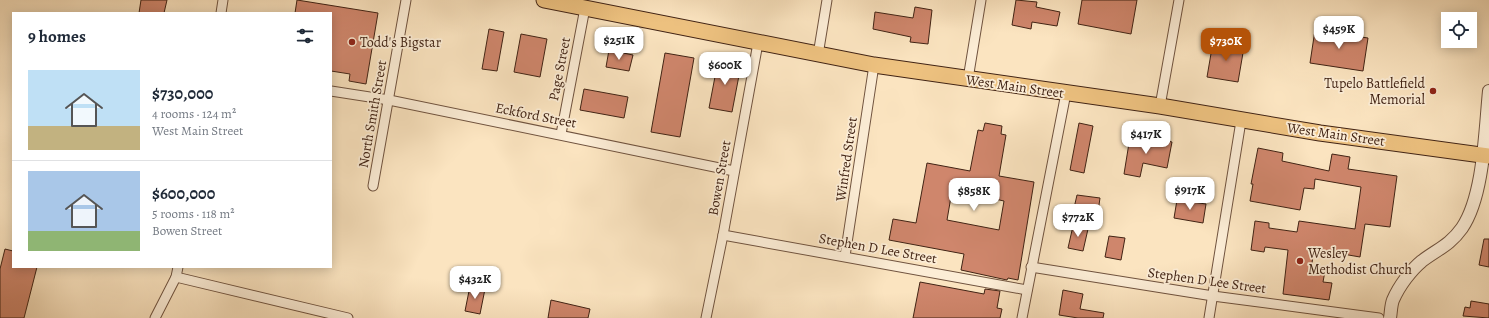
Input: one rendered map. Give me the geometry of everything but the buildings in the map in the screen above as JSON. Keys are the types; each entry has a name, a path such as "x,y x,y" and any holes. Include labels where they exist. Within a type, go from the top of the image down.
{"main road":[{"name":"West Main Street","path":"544,0 874,65 1160,106 1241,121 1486,155"}],"street":[{"path":"221,12 223,0"},
{"name":"North Smith Street","path":"373,186 406,0"},
{"path":"818,55 827,0"},
{"path":"968,79 981,0"},
{"path":"1160,106 1179,0"},
{"name":"Page Street","path":"561,134 585,8"},
{"name":"Bowen Street","path":"706,318 724,235 734,171 758,43"},
{"name":"Winfred Street","path":"845,256 874,65"},
{"name":"Eckford Street","path":"332,91 389,100 561,134 734,171"},
{"path":"1390,318 1393,301 1405,280 1422,262 1446,246 1462,228 1470,214 1486,155 1489,91"},
{"path":"1022,318 1066,93"},
{"path":"1209,318 1241,121"},
{"name":"Stephen D Lee Street","path":"724,235 1027,290"},
{"name":"Stephen D Lee Street","path":"1031,267 1213,296 1379,318"},
{"path":"155,318 176,277 178,268"},
{"path":"176,277 348,318"}],"place":[{"name":"Todd's Bigstar","path":"352,42"},
{"name":"Tupelo Battlefield Memorial","path":"1433,91"},
{"name":"Wesley Methodist Church","path":"1300,261"}]}
